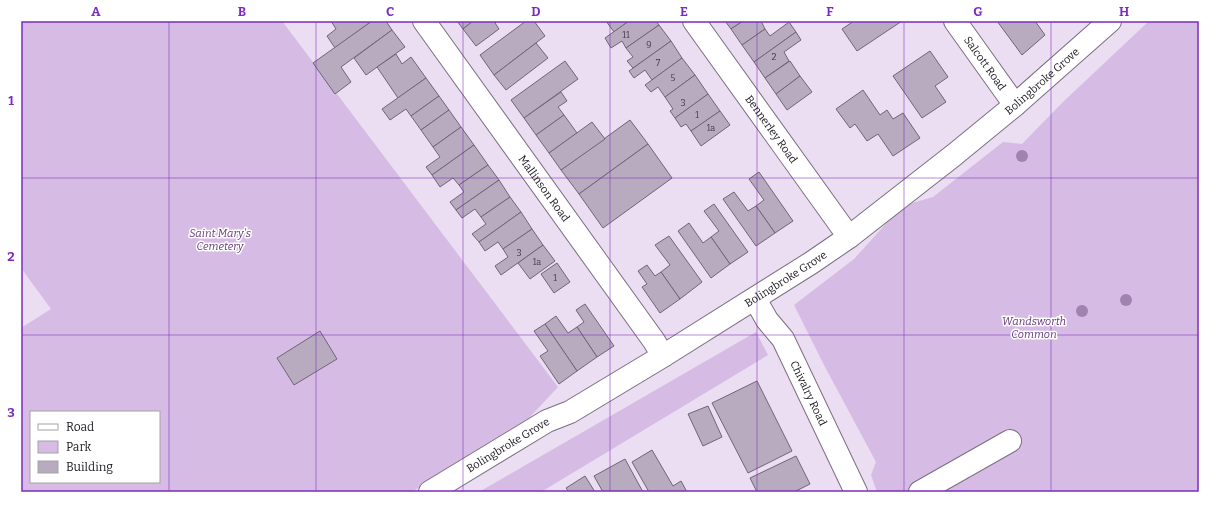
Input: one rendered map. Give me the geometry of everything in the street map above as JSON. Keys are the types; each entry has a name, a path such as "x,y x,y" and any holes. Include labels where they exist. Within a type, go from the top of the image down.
{"street":[{"name":"Mallinson Road","path":"424,21 654,341 663,356"},
{"name":"Bennerley Road","path":"694,21 848,237"},
{"name":"Salcott Road","path":"955,21 1015,105"},
{"name":"Bolingbroke Grove","path":"430,492 534,429 570,412 663,356 755,299 848,237 954,155 1015,105 1110,21"},
{"name":"Chivalry Road","path":"755,299 767,320 783,339 856,492"},
{"path":"920,492 1010,441"}],"green space":[{"name":"Saint Mary's Cemetery","path":"21,21 282,21 558,387 529,418 412,492 21,492 21,328 51,309 21,268"},
{"name":"Wandsworth Common","path":"1149,21 1199,21 1199,492 877,492 871,475 876,462 825,367 794,305 854,259 902,206 933,197 1003,142 1022,144 1063,102"},
{"path":"756,332 768,355 541,492 479,492"}],"building":[{"path":"331,21 372,21 335,48 327,36 336,29"},
{"path":"372,21 386,21 392,30 341,67 351,82 335,94 313,63"},
{"path":"457,21 473,21 463,29"},
{"path":"473,21 497,21 495,23 499,29 476,46 463,29"},
{"path":"526,21 534,21 545,36 494,75 480,55"},
{"path":"606,21 629,21 614,32"},
{"path":"629,21 656,21 659,25 626,48 622,41 611,48 605,38"},
{"path":"725,21 743,21 731,29"},
{"path":"743,21 761,21 765,29 742,45 731,29"},
{"path":"854,21 902,21 857,51 842,29"},
{"path":"997,21 1035,21 1045,35 1022,55"},
{"path":"789,22 796,32 754,62 742,45 765,29 770,36"},
{"path":"659,25 671,41 633,68 627,61 633,57 626,48"},
{"path":"392,30 405,47 366,75 354,58"},
{"path":"796,32 801,40 784,52 789,61 765,78 754,62"},
{"path":"671,41 682,58 652,80 645,70 634,78 629,71"},
{"path":"536,43 548,58 506,90 494,75"},
{"path":"930,51 948,77 935,86 946,102 922,118 893,76"},
{"path":"396,54 402,64 411,57 426,78 398,98 377,67"},
{"path":"682,58 695,75 665,97 658,87 651,92 645,85"},
{"path":"565,61 578,79 524,118 511,100"},
{"path":"790,61 800,76 776,94 765,78"},
{"path":"695,75 708,94 675,118 670,111 673,109 665,97"},
{"path":"800,76 812,92 787,110 776,94"},
{"path":"426,78 439,96 411,116 406,109 390,120 382,109"},
{"path":"863,90 880,115 887,110 893,119 903,113 920,138 893,156 878,134 867,141 855,124 850,128 836,109"},
{"path":"561,92 567,101 558,107 564,115 536,135 524,118"},
{"path":"708,94 720,111 691,131 686,124 681,127 675,118"},
{"path":"439,96 449,110 421,130 411,116"},
{"path":"449,110 461,127 433,147 421,130"},
{"path":"720,111 730,125 701,146 691,131"},
{"path":"564,115 577,133 549,153 536,135"},
{"path":"630,120 648,144 579,194 561,170"},
{"path":"592,122 605,139 561,170 549,153"},
{"path":"461,127 474,145 432,175 426,167 440,157 433,147"},
{"path":"648,144 672,178 603,228 579,194"},
{"path":"474,145 488,165 459,185 453,178 440,187 432,175"},
{"path":"488,165 499,180 456,210 450,202 464,192 459,185"},
{"path":"759,172 793,221 775,233 756,206 764,200 749,179"},
{"path":"499,180 510,197 481,217 475,209 462,218 456,210"},
{"path":"734,192 748,211 756,206 775,233 756,246 723,199"},
{"path":"510,197 521,212 479,242 472,234 486,224 481,217"},
{"path":"714,204 748,252 730,264 711,237 719,231 704,211"},
{"path":"521,212 532,229 503,249 498,242 485,251 479,242"},
{"path":"689,223 703,243 711,237 730,264 711,278 678,231"},
{"path":"532,229 543,245 501,275 495,266 508,257 503,249"},
{"path":"669,236 702,282 680,299 661,272 670,265 655,245"},
{"path":"543,245 555,261 530,279 518,263"},
{"path":"557,263 570,282 554,293 541,274"},
{"path":"647,265 655,276 661,272 680,299 660,313 642,287 647,284 638,271"},
{"path":"585,304 614,346 597,357 577,327 584,322 576,310"},
{"path":"556,316 568,333 577,327 597,357 577,371 545,324"},
{"path":"545,324 577,371 559,384 540,356 548,351 534,331"},
{"path":"320,331 337,359 294,385 277,358"},
{"path":"757,381 792,451 748,473 712,403"},
{"path":"708,406 722,437 703,446 688,414"},
{"path":"652,450 673,486 681,481 687,492 649,492 632,462"},
{"path":"796,456 810,484 794,492 757,492 750,478"},
{"path":"625,459 643,492 603,492 594,476"},
{"path":"585,476 595,492 569,492 566,488"}]}
